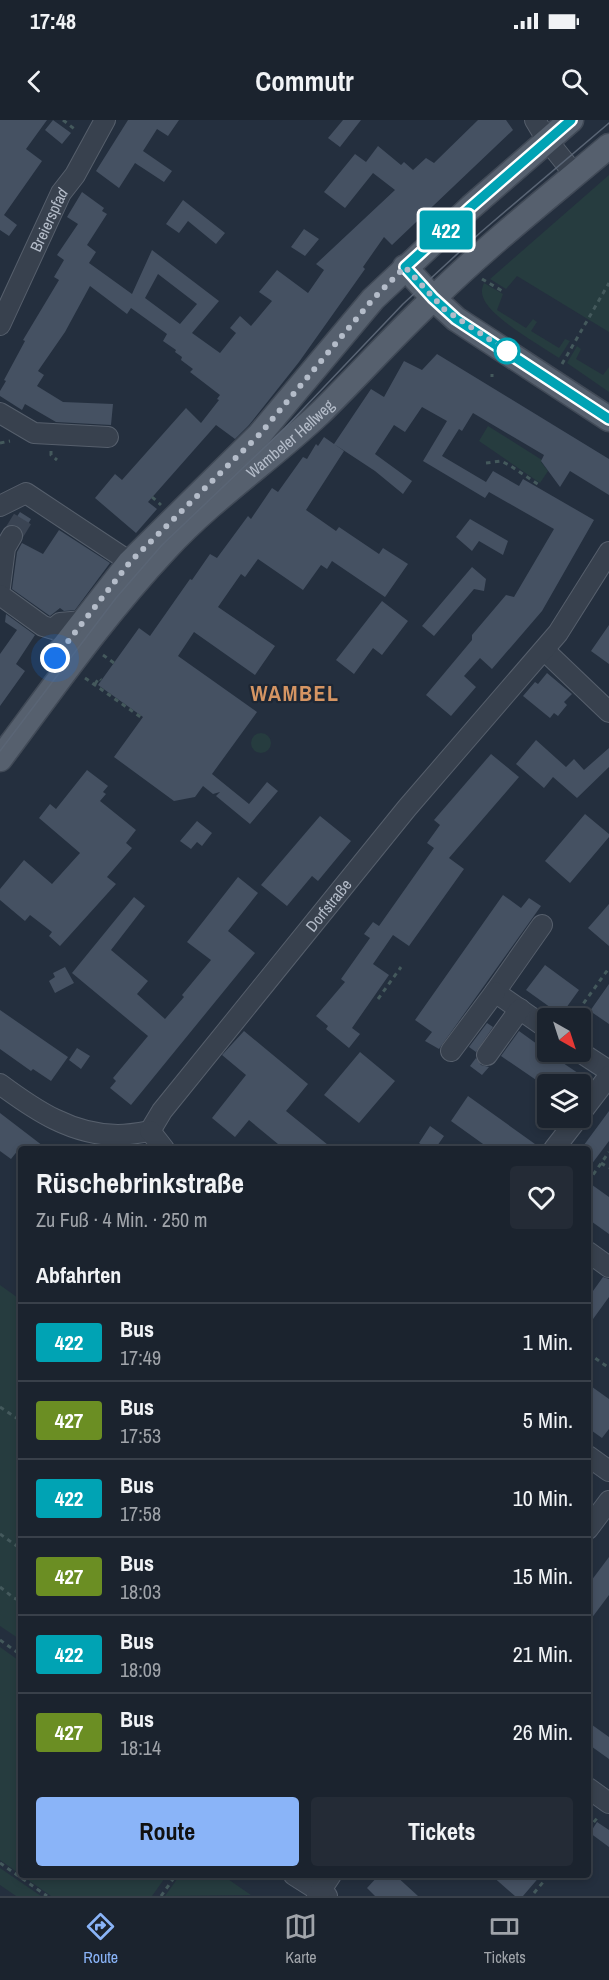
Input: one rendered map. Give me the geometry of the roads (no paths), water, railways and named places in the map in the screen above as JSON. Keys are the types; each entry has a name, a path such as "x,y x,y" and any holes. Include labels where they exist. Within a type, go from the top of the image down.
{"main road":[{"name":"Wambeler Hellweg","path":"0,732 130,562 260,434 373,299 405,267 571,120"},
{"name":"Wambeler Hellweg","path":"0,759 75,658 165,549 211,504 318,414 433,298 497,240 609,146"},
{"path":"405,267 456,319 609,419"}],"street":[{"name":"Breierspfad","path":"0,325 61,192 75,175 105,120"},
{"path":"535,120 547,140 574,174"},
{"path":"0,413 34,433 108,437"},
{"path":"0,506 26,493 31,507 130,562"},
{"path":"0,587 5,548 12,536"},
{"name":"Dorfstraße","path":"150,1131 162,1111 400,818 544,650 568,619 609,552"},
{"path":"0,595 53,630 60,623 83,621"},
{"path":"544,650 609,712"},
{"path":"451,1051 542,925"},
{"path":"495,992 537,1021"},
{"path":"487,1055 520,1009"},
{"path":"591,1060 609,1074 591,1099"},
{"path":"0,1084 31,1107 60,1122 89,1133 119,1136 150,1131 162,1146"},
{"path":"556,1146 570,1128"},
{"path":"591,1254 609,1267"},
{"path":"591,1458 609,1471"},
{"path":"591,1525 609,1501"},
{"path":"591,1790 609,1803"},
{"path":"298,1878 321,1895 330,1878"}],"tunnel":[{"path":"12,536 25,515"}],"tram line":[{"path":"0,751 116,598 162,545 285,428 403,304 481,232 609,123"}],"district":[{"name":"WAMBEL","path":"295,693"}]}
